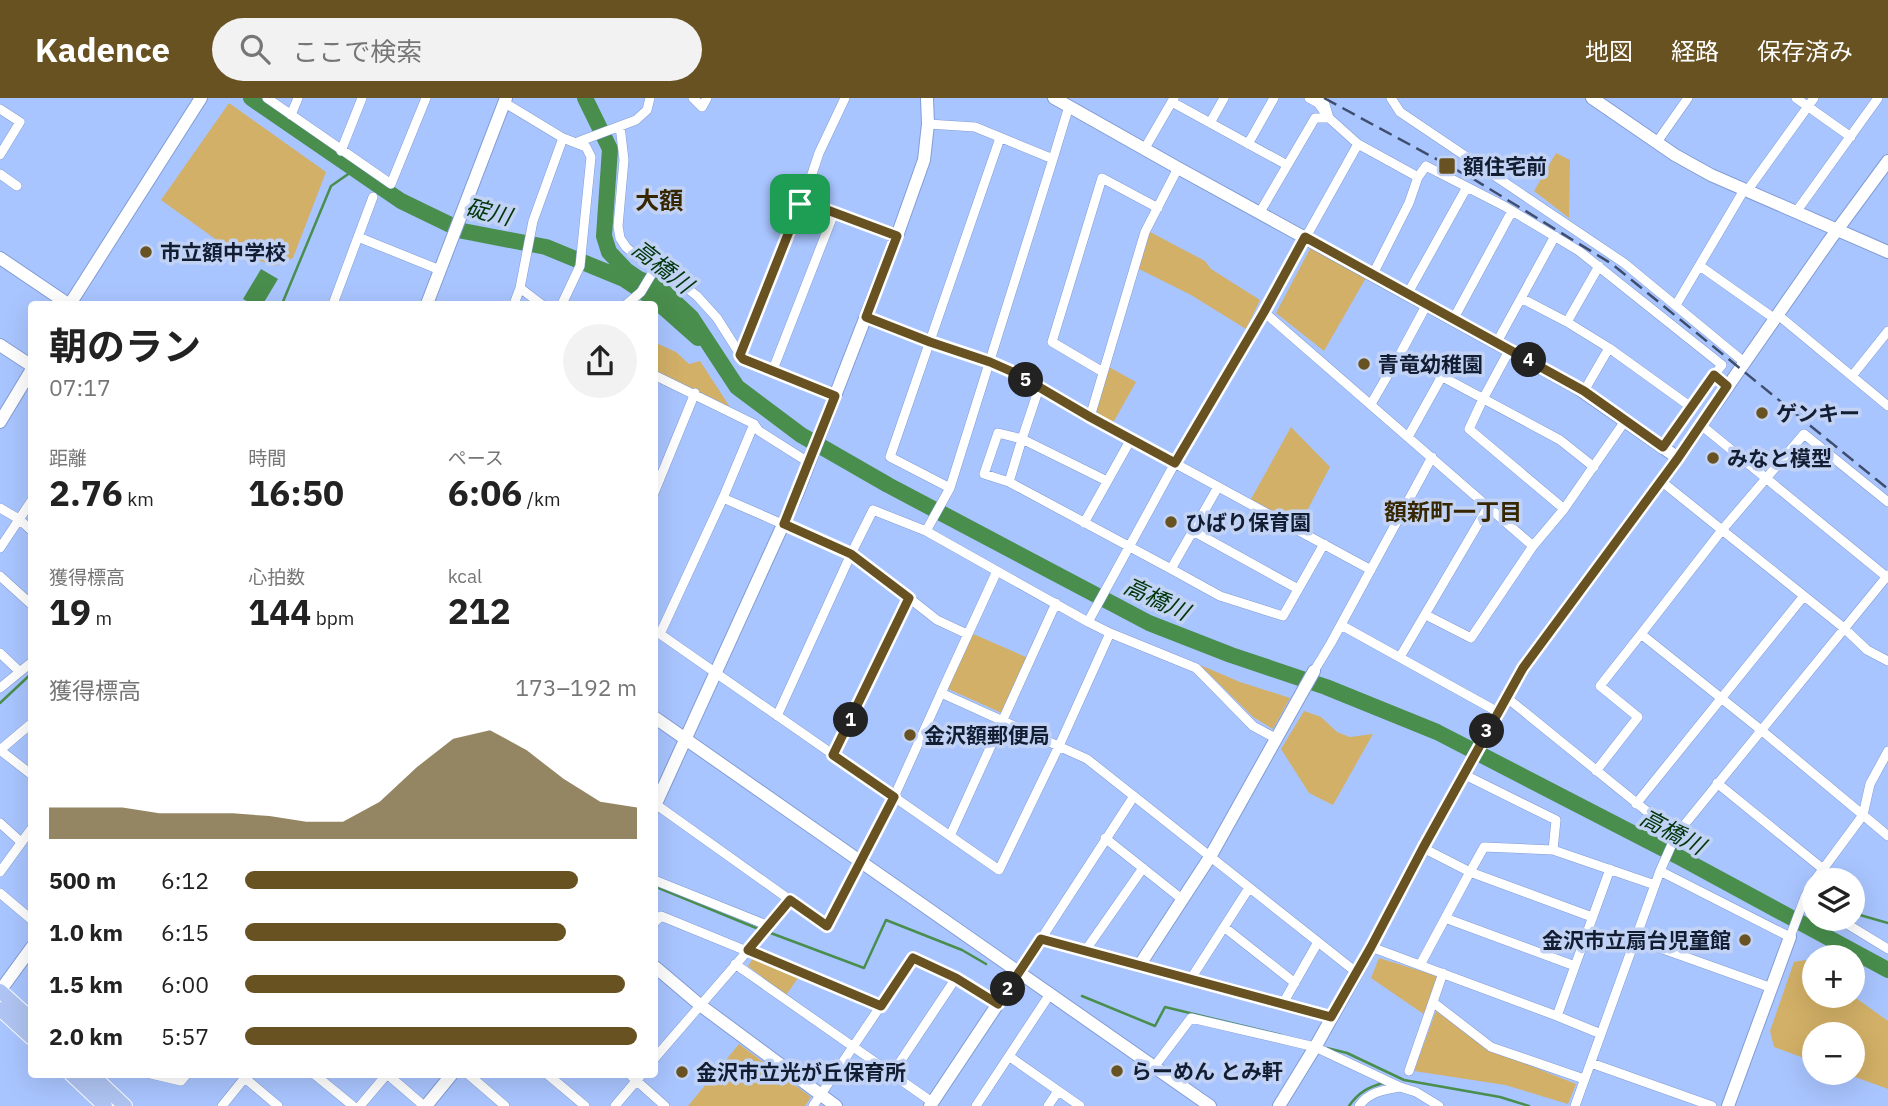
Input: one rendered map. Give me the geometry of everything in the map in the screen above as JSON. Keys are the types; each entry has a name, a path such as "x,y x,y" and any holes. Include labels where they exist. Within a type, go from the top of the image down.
{"main road":[{"path":"0,991 28,1016"},
{"path":"0,1009 28,1034"},
{"path":"75,1078 103,1105"},
{"path":"95,1078 125,1106"}],"street":[{"path":"71,301 201,98"},
{"path":"267,98 391,184 426,98"},
{"path":"291,115 298,98"},
{"path":"341,150 362,98"},
{"path":"575,143 636,120 647,110 650,98"},
{"path":"693,98 702,107 706,98"},
{"path":"740,355 803,201 819,153 845,98"},
{"path":"658,799 784,524 897,236 924,160 928,124 926,98"},
{"path":"1054,98 1584,391 1678,458"},
{"path":"1210,123 1224,98"},
{"path":"1248,144 1274,98"},
{"path":"1310,98 1358,144 1418,177"},
{"path":"1324,98 1329,118"},
{"path":"1391,98 1400,112 1623,263 1744,362"},
{"path":"1592,98 1711,175 1888,252"},
{"path":"1657,142 1688,98"},
{"path":"1796,98 1851,136"},
{"path":"1676,305 1746,190 1814,98"},
{"path":"1796,212 1878,98"},
{"path":"429,301 503,100 563,138 586,147 591,157 580,267 563,301"},
{"path":"1145,148 1173,100 1287,165"},
{"path":"927,528 948,491 1069,106"},
{"path":"0,109 20,122 0,155"},
{"path":"1260,212 1315,118 1329,118"},
{"path":"928,124 975,127 1054,159"},
{"path":"616,127 624,160 618,226 620,238 626,247 673,276 697,296 717,318 743,359 835,396"},
{"path":"515,301 530,234 563,138"},
{"path":"948,491 890,457 1000,138"},
{"path":"1089,620 1175,463 1358,144"},
{"path":"1279,1106 1316,1046 1523,668 1678,458 1837,230 1888,162"},
{"path":"1373,274 1409,203 1418,177 1426,166 1555,236 1599,266 1722,365 1663,447"},
{"path":"1090,417 1145,232 1178,168"},
{"path":"0,174 17,186"},
{"path":"1103,372 1052,342 1102,178 1158,208"},
{"path":"1408,293 1467,187"},
{"path":"333,301 373,197"},
{"path":"803,201 897,236"},
{"path":"1454,318 1512,211"},
{"path":"772,372 834,213"},
{"path":"1497,342 1555,236"},
{"path":"358,237 440,270"},
{"path":"0,258 64,301"},
{"path":"1567,323 1599,266"},
{"path":"1700,267 1776,317 1888,406"},
{"path":"631,301 641,292 653,272"},
{"path":"520,288 537,301"},
{"path":"1521,298 1609,348 1691,407"},
{"path":"1371,404 1427,303"},
{"path":"1264,312 1533,546"},
{"path":"866,317 990,362 1371,570"},
{"path":"1852,376 1888,331"},
{"path":"0,345 28,364"},
{"path":"1584,391 1609,348"},
{"path":"1510,349 1469,429 1564,509"},
{"path":"1399,356 1400,354 1560,440 1594,467"},
{"path":"0,422 28,374"},
{"path":"1714,375 1727,386"},
{"path":"1408,437 1442,376"},
{"path":"658,377 754,424 759,431 809,461"},
{"path":"1009,482 1039,388"},
{"path":"658,483 695,393"},
{"path":"1426,614 1471,638 1533,546 1564,509 1625,421"},
{"path":"658,630 723,498 754,424"},
{"path":"1575,1106 1660,871 1676,835 1888,577 1701,425"},
{"path":"1107,481 1022,439 998,433 984,474 1009,482 1220,596 1283,616 1324,544"},
{"path":"1595,771 1638,717 1600,686 1722,530 1804,434 1888,502"},
{"path":"1084,523 1131,439"},
{"path":"1139,966 1210,857 1432,457"},
{"path":"1661,481 1844,628 1867,650 1888,661"},
{"path":"1171,569 1219,487"},
{"path":"723,498 851,554 937,620 967,634"},
{"path":"0,548 28,506"},
{"path":"1400,657 1488,507"},
{"path":"0,508 28,527"},
{"path":"777,716 873,510 927,528 997,571 1110,633 1196,668 1253,726 1277,739"},
{"path":"1193,531 1298,589"},
{"path":"658,807 827,926 894,797 997,571"},
{"path":"0,576 28,601"},
{"path":"1636,804 1803,597"},
{"path":"833,755 909,598"},
{"path":"950,836 1056,603"},
{"path":"1341,625 1498,712"},
{"path":"658,633 999,870 1059,747 1110,633"},
{"path":"1641,634 1888,836"},
{"path":"0,653 20,672"},
{"path":"0,688 28,665"},
{"path":"941,694 1087,759 1356,972"},
{"path":"1506,697 1676,835"},
{"path":"658,720 1207,1105"},
{"path":"28,726 0,750 28,772"},
{"path":"1824,868 1863,816 1870,784 1888,751"},
{"path":"1464,772 1556,820 1553,850"},
{"path":"1717,783 1822,868"},
{"path":"735,964 931,1104 1134,796"},
{"path":"0,823 21,842"},
{"path":"0,872 28,833"},
{"path":"1105,838 1183,900"},
{"path":"1420,965 1484,847 1553,850 1655,885"},
{"path":"1423,848 1470,872 1592,917"},
{"path":"1085,951 1143,868"},
{"path":"1557,1016 1610,869"},
{"path":"1660,871 1790,937"},
{"path":"658,882 766,929"},
{"path":"1190,980 1249,888"},
{"path":"0,893 28,916"},
{"path":"658,1054 790,900"},
{"path":"1728,1106 1802,906"},
{"path":"658,919 661,916 881,1006"},
{"path":"1445,918 1575,965"},
{"path":"1224,927 1295,983"},
{"path":"1859,931 1888,949"},
{"path":"1041,939 1331,1017"},
{"path":"1635,939 1772,988"},
{"path":"1282,1005 1318,942"},
{"path":"1371,947 1601,1034"},
{"path":"0,991 28,952"},
{"path":"816,1100 913,958 956,978 998,1004"},
{"path":"658,969 816,1100 836,1106"},
{"path":"1409,1071 1443,973"},
{"path":"891,1074 956,978"},
{"path":"976,1106 1050,994"},
{"path":"1434,1003 1491,1047 1584,1079"},
{"path":"1154,1068 1191,1018 1316,1046 1399,1087 1416,1092 1439,1106"},
{"path":"1010,1057 1080,1106"},
{"path":"1591,1063 1712,1106"},
{"path":"166,1078 181,1082 184,1078"},
{"path":"222,1106 244,1078"},
{"path":"248,1078 278,1106"},
{"path":"319,1078 352,1106"},
{"path":"360,1106 384,1078"},
{"path":"392,1078 425,1106 449,1078"},
{"path":"473,1078 505,1106"},
{"path":"553,1078 585,1106"},
{"path":"615,1106 635,1078"},
{"path":"637,1078 665,1106"},
{"path":"1359,1106 1365,1097 1380,1090 1399,1087"},
{"path":"1048,1106 1058,1091"}],"shaded area":[{"path":"229,103 326,172 293,258 275,266 232,251 161,200"},
{"path":"1556,153 1570,160 1569,218 1534,191"},
{"path":"1150,232 1205,261 1211,269 1260,300 1246,329 1191,295 1139,269"},
{"path":"1312,245 1367,276 1324,351 1276,313"},
{"path":"261,269 278,279 265,301 243,299"},
{"path":"658,344 676,352 689,364 700,361 730,407 658,372"},
{"path":"1109,367 1136,382 1113,423 1096,412"},
{"path":"1291,427 1330,467 1299,526 1251,499"},
{"path":"971,633 1028,658 1004,714 946,688"},
{"path":"1200,665 1240,682 1290,698 1273,729 1253,717"},
{"path":"1304,711 1321,717 1337,732 1350,737 1373,734 1333,805 1309,793 1281,749"},
{"path":"755,955 798,978 786,995 748,966"},
{"path":"1379,958 1440,977 1425,1015 1371,978"},
{"path":"1802,961 1802,1008 1865,1008 1865,1005 1888,1021 1888,1089 1865,1081 1865,1022 1802,1022 1802,1057 1774,1047 1770,1031 1794,962"},
{"path":"1436,1011 1491,1050 1576,1084 1568,1104 1505,1085 1414,1071"},
{"path":"739,1044 811,1097 805,1106 688,1106"}],"waterway":[{"name":"碇川","path":"251,98 401,201 463,231 546,247 624,279 656,301"},
{"name":"高橋川","path":"585,98 610,149 604,236 609,252 626,270 659,287 691,317 737,387 801,435 888,485 1149,623 1231,655 1326,687 1437,732 1681,858 1888,970"},
{"path":"283,301 331,186 354,170"},
{"name":"碇川","path":"658,303 698,338"},
{"path":"0,703 28,677"},
{"path":"658,888 761,930"},
{"path":"1865,916 1888,923"},
{"path":"768,932 864,968 886,920 962,950 986,964"},
{"path":"1082,996 1155,1026 1165,1007 1281,1035"},
{"path":"1327,1048 1347,1053 1404,1080 1500,1097 1529,1106"},
{"path":"1349,1106 1364,1091 1383,1083"}],"railway":[{"path":"1324,98 1475,180 1612,264 1888,489"}],"place":[{"name":"額住宅前","path":"1447,166"},
{"name":"市立額中学校","path":"146,252"},
{"name":"青竜幼稚園","path":"1364,364"},
{"name":"ゲンキー","path":"1762,413"},
{"name":"みなと模型","path":"1713,458"},
{"name":"ひばり保育園","path":"1171,522"},
{"name":"金沢額郵便局","path":"910,735"},
{"name":"金沢市立扇台児童館","path":"1745,940"},
{"name":"らーめん とみ軒","path":"1117,1071"},
{"name":"金沢市立光が丘保育所","path":"682,1072"}],"district":[{"name":"大額","path":"659,200"},
{"name":"額新町一丁目","path":"1453,511"}],"route":[{"path":"803,201 897,236 866,317 1015,373 1175,463 1305,237 1584,391 1663,447 1714,375 1727,386 1678,458 1523,668 1331,1017 1041,939 998,1004 956,978 913,958 881,1006 748,950 790,900 827,926 894,797 833,755 909,598 851,554 784,524 835,396 772,372 743,359 740,355 800,204 803,201"}]}
